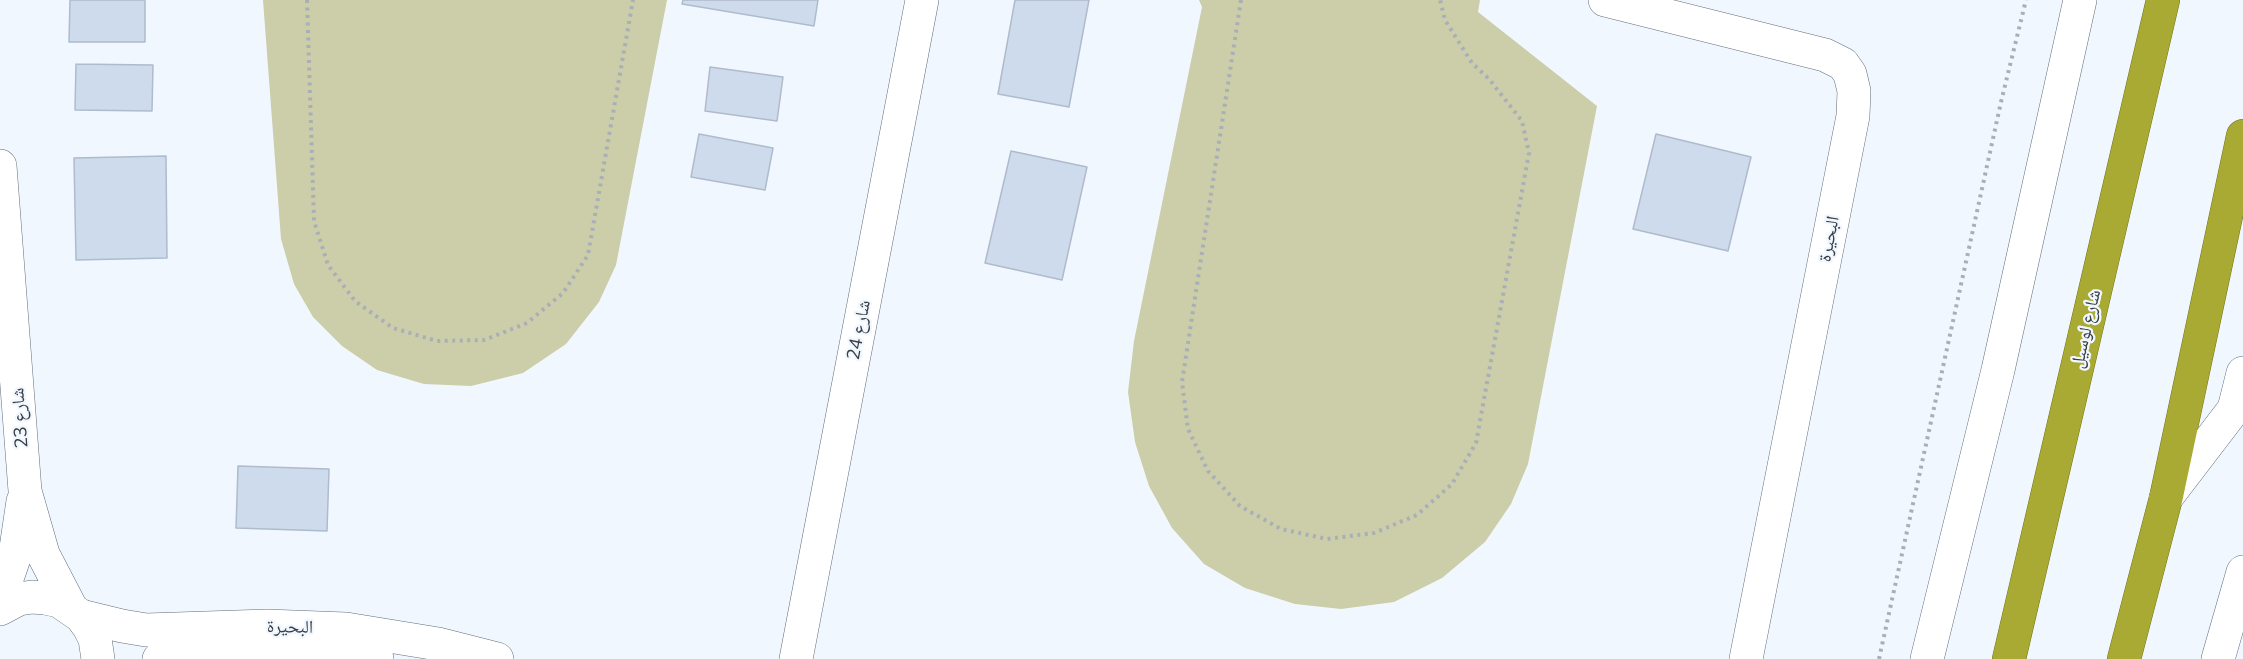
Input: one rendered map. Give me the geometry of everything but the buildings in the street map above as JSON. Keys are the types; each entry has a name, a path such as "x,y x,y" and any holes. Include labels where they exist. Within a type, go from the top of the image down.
{"highway":[{"name":"شارع لوسيل","path":"2009,659 2163,0"},
{"path":"2124,659 2166,498 2243,136"}],"street":[{"name":"شارع 24","path":"796,659 922,0"},
{"name":"البحيرة","path":"1605,0 1825,55 1843,64 1850,74 1854,91 1853,116 1746,659"},
{"path":"1927,659 1998,370 2080,0"},
{"name":"شارع 23","path":"0,166 25,490 43,554 76,612 95,639 98,659"},
{"path":"2166,498 2234,409 2243,373"},
{"name":"شارع 23","path":"0,599 15,555 25,490"},
{"path":"2218,659 2243,572"},
{"name":"البحيرة","path":"0,609 18,599 32,597 45,598 76,612 122,626 146,630 267,626 346,628 375,650"},
{"name":"البحيرة","path":"159,659 267,652 343,654 438,644 497,659"}],"path":[{"path":"307,0 314,221 328,265 355,302 393,328 437,341 484,340 527,323 563,293 588,255 633,0"},
{"path":"1241,0 1182,382 1188,429 1208,471 1239,506 1281,529 1327,538 1374,533 1417,515 1452,483 1476,443 1529,153 1522,122 1490,79 1472,63 1445,20 1440,0"},
{"path":"1879,659 1998,113 2026,0"}],"green space":[{"path":"263,0 667,0 616,265 599,302 566,344 523,373 471,386 424,384 377,370 342,346 313,317 294,284 281,239"},
{"path":"1199,0 1480,0 1478,12 1597,106 1528,464 1511,504 1485,542 1442,578 1394,602 1341,609 1295,604 1245,588 1204,564 1172,528 1149,486 1135,442 1128,392 1134,341 1202,7"}]}
